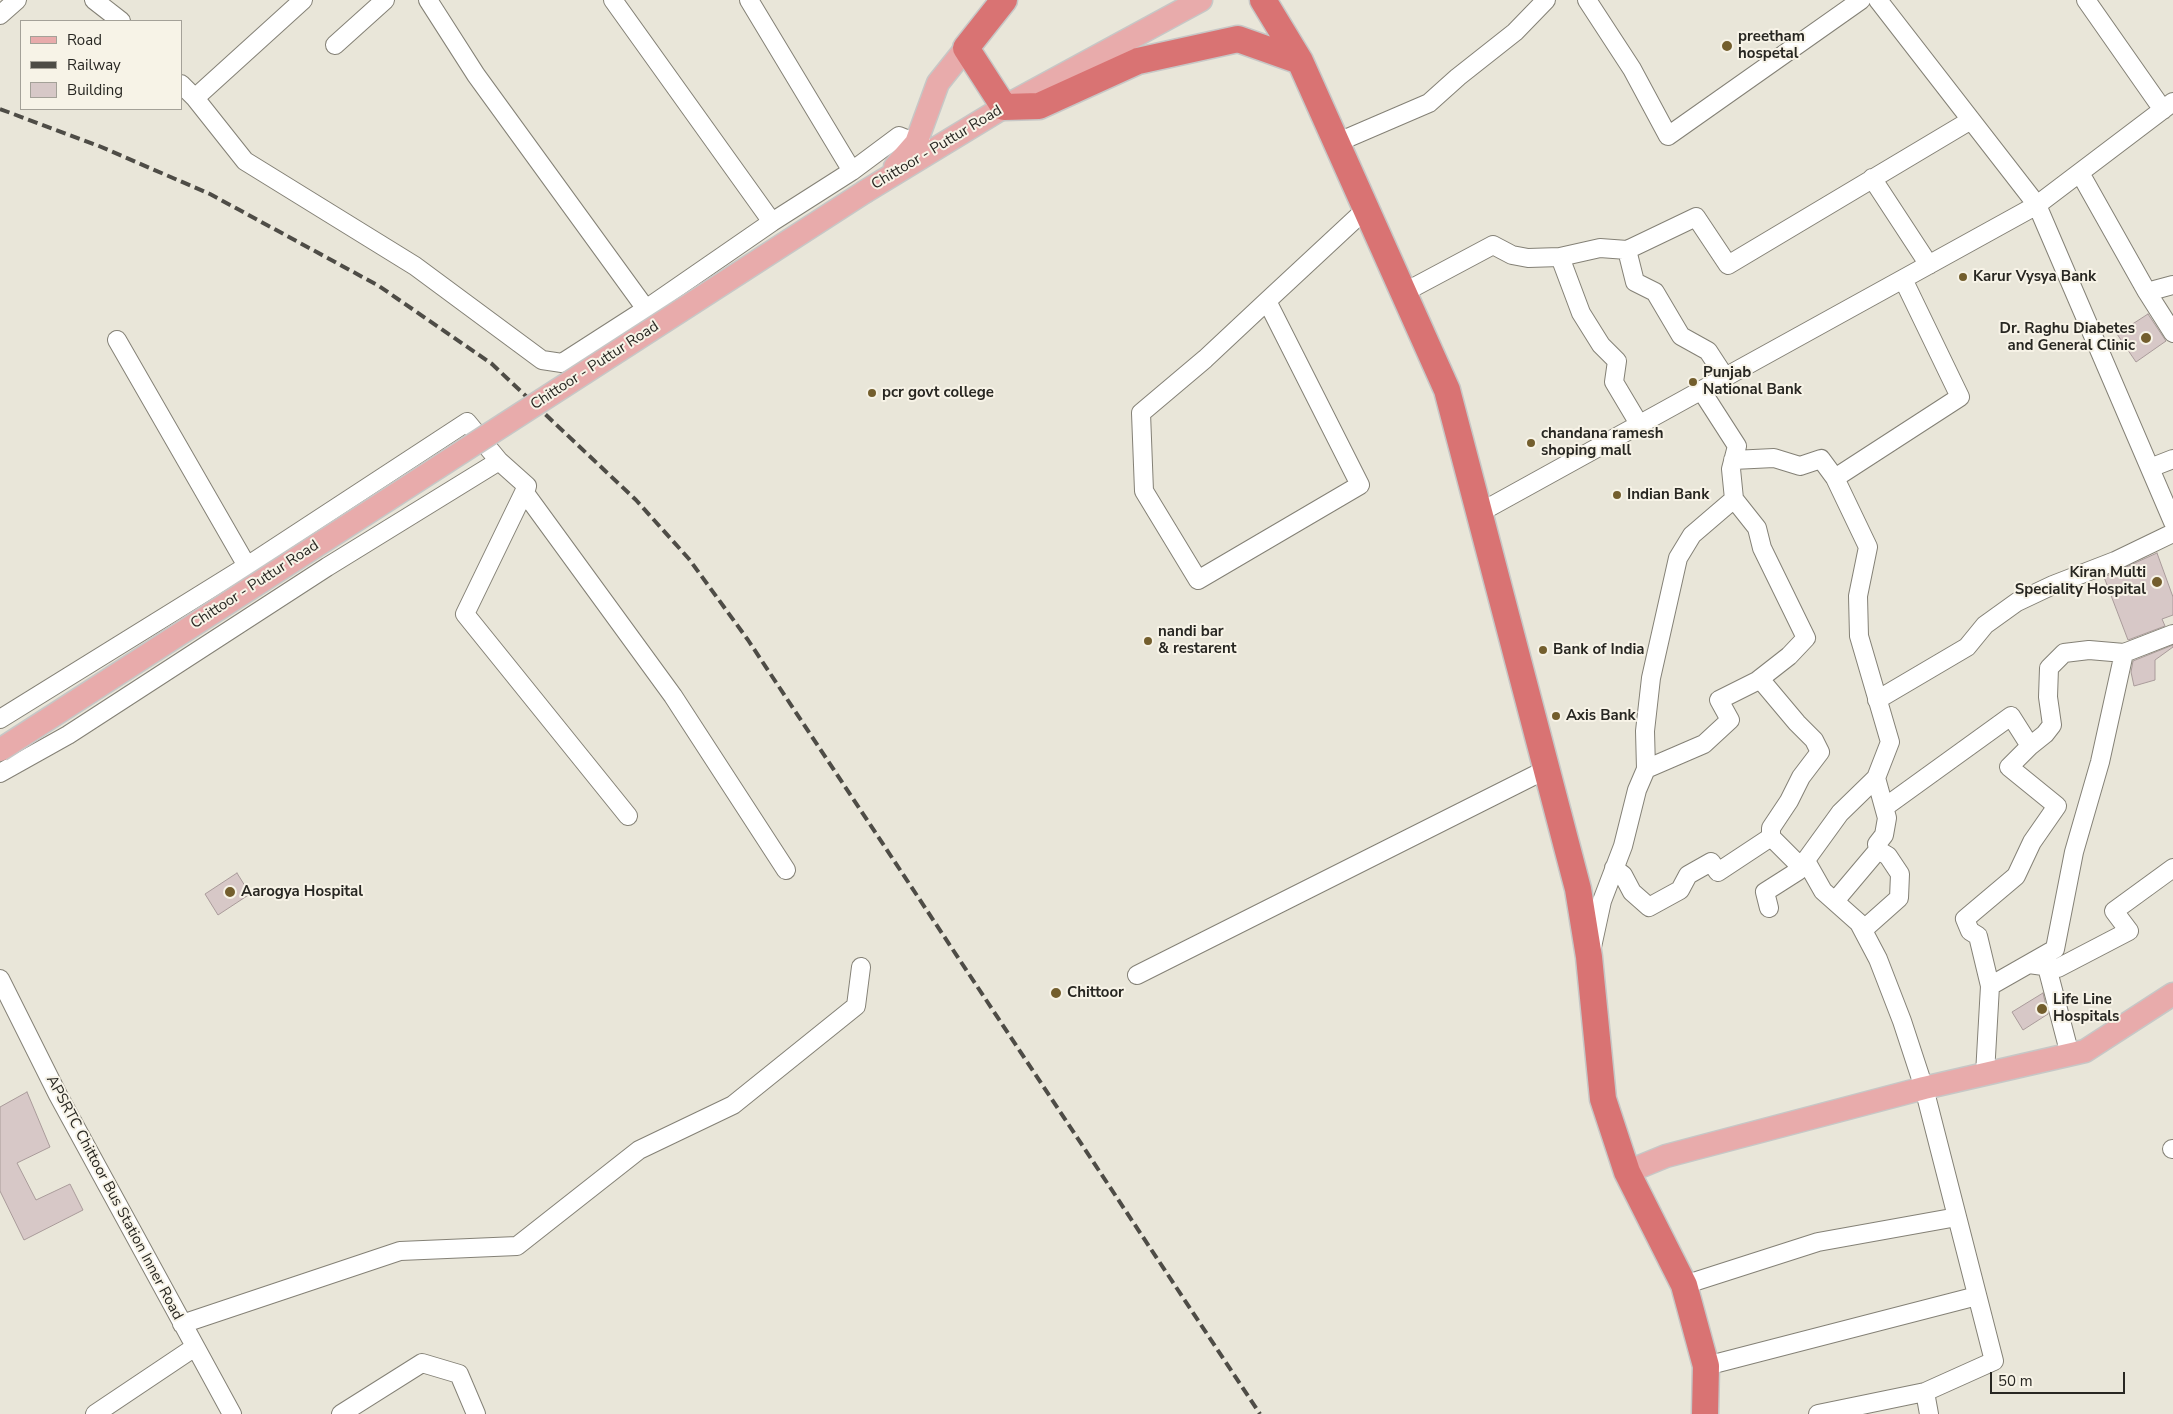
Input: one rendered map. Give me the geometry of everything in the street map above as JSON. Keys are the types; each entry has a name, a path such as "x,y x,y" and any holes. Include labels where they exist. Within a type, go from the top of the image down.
{"highway":[{"path":"1004,0 966,48 1004,107 1039,106 1138,61 1238,39 1300,61"},
{"path":"1263,0 1300,61 1447,390 1578,889 1590,957 1603,1099 1627,1172 1684,1285 1706,1366 1705,1414"}],"main road":[{"name":"Chittoor - Puttur Road","path":"0,750 874,187 926,147 1201,0"},
{"path":"926,147 938,83 966,48"},
{"path":"1627,1172 1666,1156 1924,1088 2086,1051 2173,994"}],"street":[{"path":"0,15 18,0"},
{"path":"94,0 120,20"},
{"path":"195,98 304,0"},
{"path":"335,45 385,0"},
{"path":"428,0 476,75 646,309"},
{"path":"613,0 772,222"},
{"path":"749,0 852,171"},
{"path":"1336,143 1430,103 1458,77 1515,32 1546,0"},
{"path":"1587,0 1632,69 1668,136 1861,0"},
{"path":"1479,512 2037,205 2168,106 2086,0"},
{"path":"1882,2 2037,205 2173,522"},
{"path":"182,85 195,98 245,161 415,266 542,360 562,363 646,309 772,222 852,171 899,136 926,147"},
{"path":"1403,292 1493,245 1512,255 1528,258 1560,257 1600,248 1627,250 1696,217 1728,264 1971,120"},
{"path":"2080,173 2147,292 2173,333"},
{"path":"1872,178 1929,264"},
{"path":"1268,300 1360,485 1198,580 1144,491 1141,413 1205,359 1268,300 1366,209"},
{"path":"1627,250 1635,282 1655,292 1681,336 1708,351 1725,377"},
{"path":"1560,257 1581,313 1602,345 1617,361 1614,382 1639,424"},
{"path":"1835,478 1960,397 1903,279"},
{"path":"2147,292 2173,285"},
{"path":"117,340 248,566"},
{"path":"1646,768 1664,763 1704,744 1730,720 1719,700 1760,679 1789,656 1806,638 1762,548 1757,528 1734,499 1731,469 1737,446 1701,390"},
{"path":"0,719 248,566 467,422 499,461 527,486"},
{"path":"1733,460 1774,458 1800,466 1821,459 1835,478 1868,547 1858,596 1859,636 1890,742 1876,778 1840,813 1803,864 1765,892 1769,908"},
{"path":"2150,468 2173,459"},
{"path":"0,773 68,735 327,567 499,461"},
{"path":"527,486 464,614 628,816"},
{"path":"527,486 525,492 673,696 786,870"},
{"path":"1590,957 1602,901 1622,846 1637,790 1646,768 1645,731 1651,678 1678,558 1692,534 1734,499"},
{"path":"1877,700 1967,647 1985,625 2017,602 2053,585 2115,561 2173,533"},
{"path":"1986,1074 1990,986 1978,936 1970,930 1965,919 2016,876 2032,842 2057,806 2009,767 2045,734 2052,725 2048,697 2048,668 2064,653 2089,650 2124,653 2173,634"},
{"path":"1990,986 2056,949 2074,852 2100,762 2124,653"},
{"path":"1614,868 1623,875 1632,892 1649,907 1680,890 1688,875 1711,862 1718,872 1770,837 1771,828 1789,801 1801,777 1820,752 1814,740 1760,679"},
{"path":"1885,807 2011,716 2030,746"},
{"path":"1137,975 1546,769"},
{"path":"1863,930 1899,898 1900,874 1888,856 1878,850 1877,844 1884,835 1887,818 1876,778"},
{"path":"1770,837 1803,864 1823,891 1859,923 1882,968 1924,1088 1994,1361 1925,1392 1818,1414"},
{"path":"1835,901 1878,850"},
{"path":"2029,964 2058,968 2129,931 2114,911 2173,868"},
{"path":"182,1324 400,1250 517,1246 639,1150 733,1105 856,1006 861,967"},
{"path":"2047,967 2070,1055"},
{"name":"APSRTC Chittoor Bus Station Inner Road","path":"0,979 58,1095 232,1414"},
{"path":"1684,1285 1818,1242 1957,1217"},
{"path":"1706,1366 1977,1296"},
{"path":"95,1414 195,1347"},
{"path":"340,1414 422,1363 459,1374 476,1414"},
{"path":"1925,1392 1929,1414"}],"building":[{"path":"2148,314 2166,341 2136,362 2117,334"},
{"path":"2157,553 2173,597 2173,615 2162,619 2165,626 2128,640 2104,577"},
{"path":"2173,645 2173,647 2155,660 2155,680 2134,686 2131,672 2133,661"},
{"path":"237,873 250,894 218,915 205,894"},
{"path":"2043,993 2048,1014 2023,1030 2012,1012"},
{"path":"27,1092 50,1147 17,1163 36,1200 70,1184 83,1210 24,1240 0,1191 0,1107"}],"railway":[{"path":"0,109 99,146 210,194 379,286 492,364 636,500 689,559 748,640 1260,1414"}],"place":[{"name":"preetham hospetal","path":"1727,46"},
{"name":"Karur Vysya Bank","path":"1963,277"},
{"name":"Dr. Raghu Diabetes and General Clinic","path":"2146,338"},
{"name":"Punjab National Bank","path":"1693,382"},
{"name":"pcr govt college","path":"872,393"},
{"name":"chandana ramesh shoping mall","path":"1531,443"},
{"name":"Indian Bank","path":"1617,495"},
{"name":"Kiran Multi Speciality Hospital","path":"2157,582"},
{"name":"nandi bar & restarent","path":"1148,641"},
{"name":"Bank of India","path":"1543,650"},
{"name":"Axis Bank","path":"1556,716"},
{"name":"Aarogya Hospital","path":"230,892"},
{"name":"Chittoor","path":"1056,993"},
{"name":"Life Line Hospitals","path":"2042,1009"}]}
